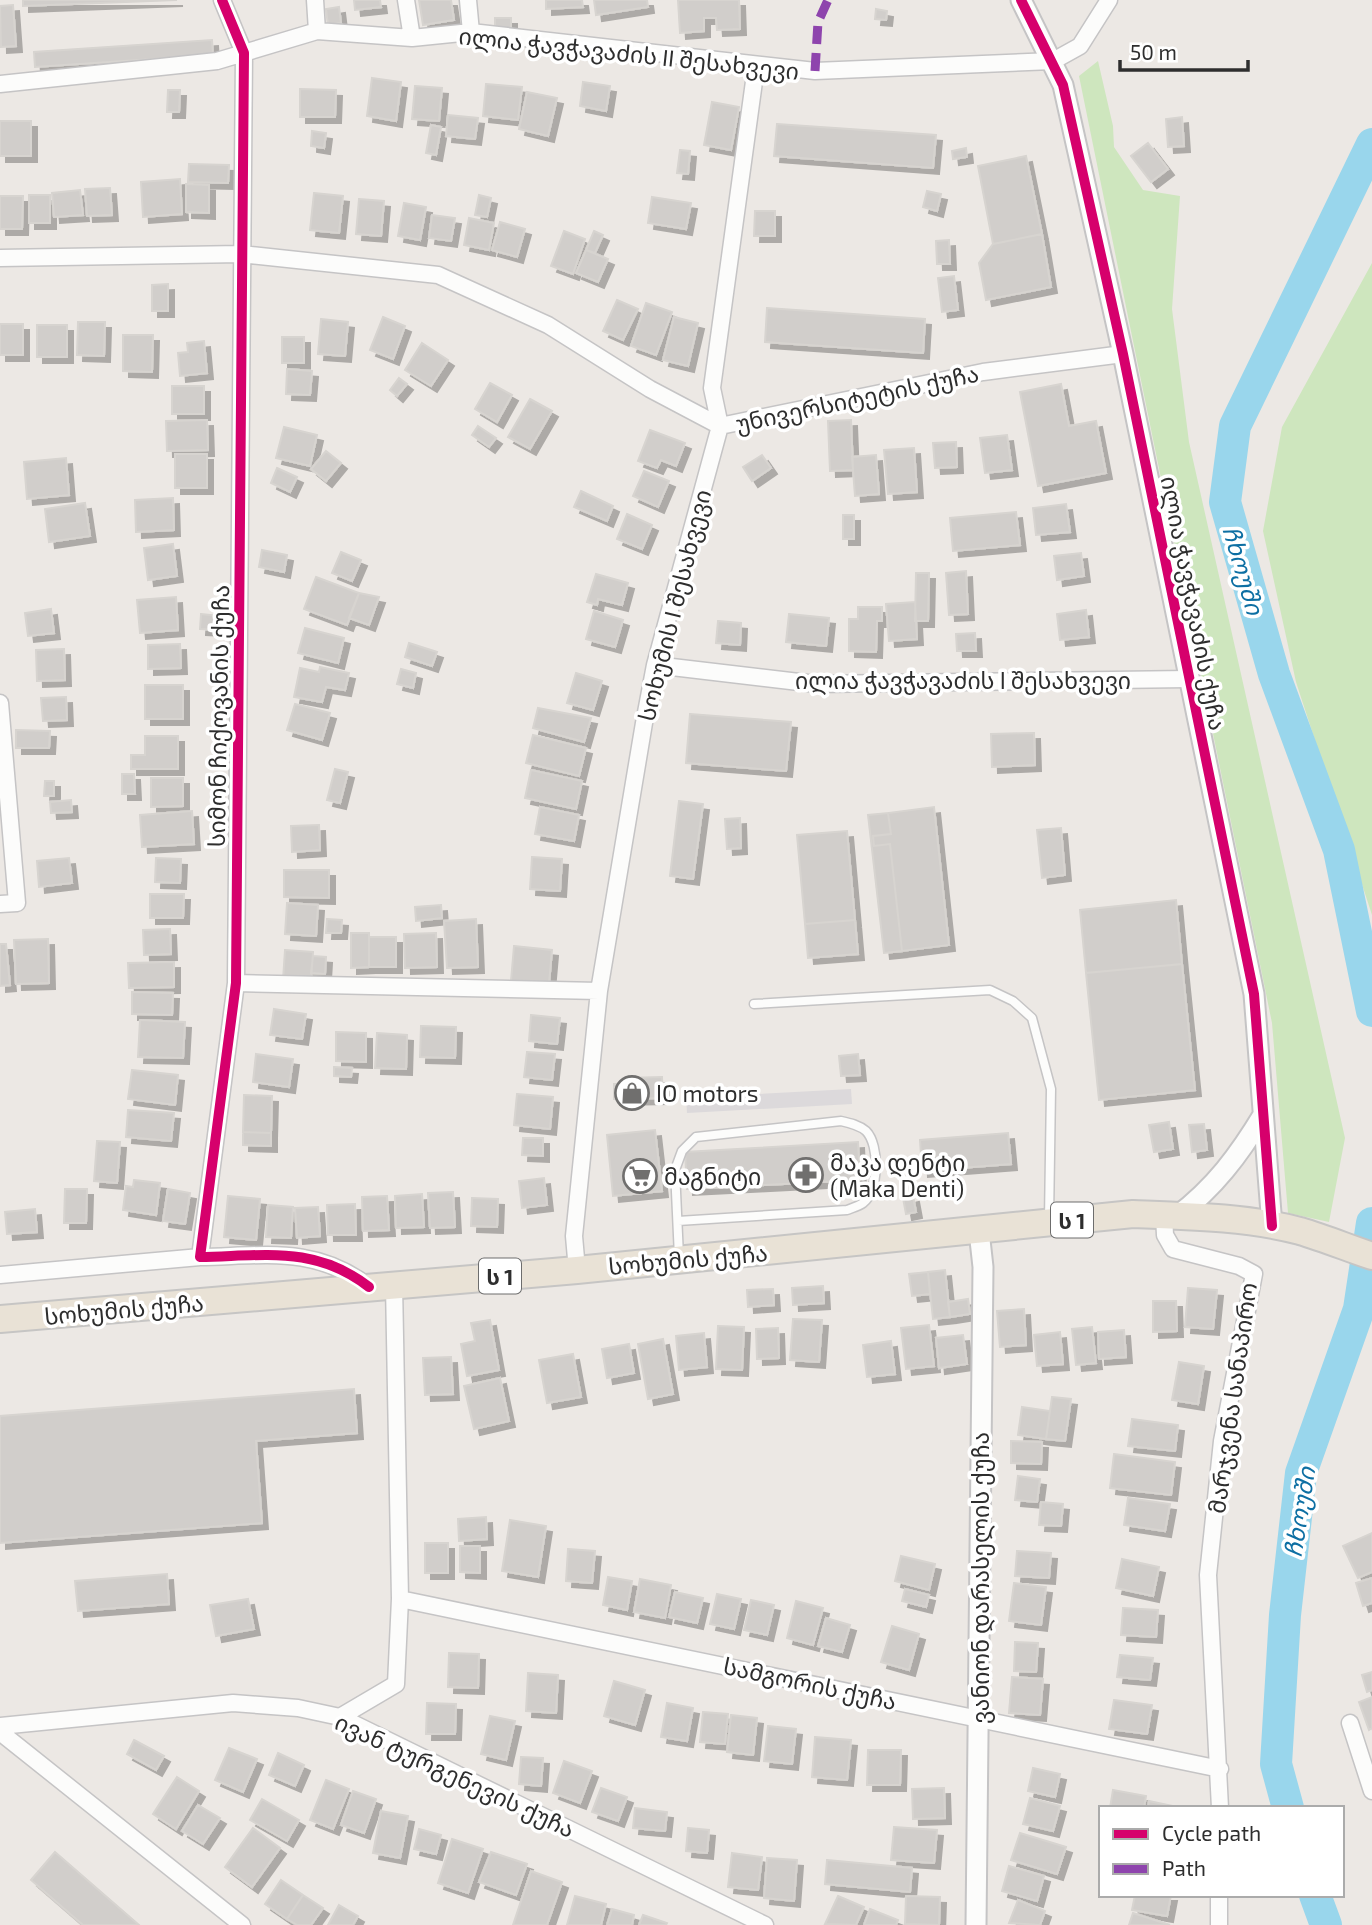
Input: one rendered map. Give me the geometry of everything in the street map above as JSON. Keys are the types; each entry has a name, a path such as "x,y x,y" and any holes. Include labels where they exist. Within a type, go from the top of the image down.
{"highway":[{"name":"სოხუმის ქუჩა","path":"0,1319 577,1270 1133,1214 1272,1226 1300,1231 1372,1256"}],"street":[{"name":"სიმონ ჩიქოვანის ქუჩა","path":"200,1258 236,983 244,53 222,0"},
{"path":"315,0 317,31"},
{"path":"406,0 411,38"},
{"path":"468,0 471,32"},
{"name":"ილია ჭავჭავაძის ქუჩა","path":"1021,0 1053,61 1062,85 1123,354 1254,994 1272,1226"},
{"path":"1053,61 1080,46 1109,0"},
{"name":"ილია ჭავჭავაძის II შესახვევი","path":"0,84 217,61 317,31 411,38 471,32 756,67 815,71 1053,61"},
{"name":"სოხუმის I შესახვევი","path":"577,1270 574,1236 599,991 655,665 720,426 712,388 756,67"},
{"name":"უნივერსიტეტის ქუჩა","path":"0,258 241,254 438,275 548,325 650,388 720,426 983,372 1123,354"},
{"name":"ილია ჭავჭავაძის I შესახვევი","path":"655,665 816,684 1188,679"},
{"path":"0,704 17,902 0,904"},
{"path":"236,983 599,991"},
{"path":"1170,1216 1218,1180 1241,1152 1263,1115"},
{"name":"მარჯვენა სანაპირო","path":"1170,1216 1165,1235 1173,1249 1239,1266 1254,1274 1222,1441 1208,1575 1220,1806"},
{"name":"ვანიონ დარასელის ქუჩა","path":"976,1925 983,1267 979,1231"},
{"path":"0,1275 200,1258 305,1256 346,1269 381,1286 400,1599 396,1684 340,1717"},
{"name":"სამგორის ქუჩა","path":"400,1599 1220,1769"},
{"name":"ივან ტურგენევის ქუჩა","path":"0,1726 233,1703 298,1708 340,1717 765,1925"},
{"path":"1350,1723 1372,1791"},
{"path":"0,1732 242,1925"},
{"path":"1219,1897 1219,1925"}],"lane":[{"path":"754,1004 990,990 1013,1001 1032,1018 1051,1089 1049,1223"},
{"path":"678,1221 847,1210 864,1203 873,1188 874,1145 867,1132 855,1124 841,1121 696,1137 682,1151 675,1170 680,1260"}],"shaded area":[{"path":"851,1089 852,1104 687,1113 686,1098"}],"green space":[{"path":"1098,61 1113,126 1114,147 1143,190 1180,196 1172,309 1189,442 1345,1138 1329,1222 1288,1213 1272,1023 1079,76"},
{"path":"1372,263 1372,915 1296,682 1263,531 1282,427"}],"building":[{"path":"23,0 177,0 23,6"},
{"path":"354,0 380,0 381,7 355,10"},
{"path":"419,0 451,0 454,20 423,25"},
{"path":"546,0 582,0 583,7 546,9"},
{"path":"594,0 647,0 648,7 596,15"},
{"path":"678,0 739,0 740,29 717,30 716,18 704,18 704,31 680,33"},
{"path":"13,5 16,46 1,47 0,6"},
{"path":"339,7 341,23 328,25 326,9"},
{"path":"876,9 887,11 886,20 875,19"},
{"path":"495,18 511,18 511,33 495,33"},
{"path":"212,40 213,55 35,67 34,52"},
{"path":"372,78 401,82 396,121 367,116"},
{"path":"583,82 610,86 606,111 580,106"},
{"path":"486,84 522,87 518,120 483,116"},
{"path":"415,86 442,88 439,121 412,119"},
{"path":"300,89 336,90 335,117 300,117"},
{"path":"168,90 180,90 179,112 167,112"},
{"path":"527,92 557,98 548,136 519,129"},
{"path":"712,102 739,107 731,150 704,145"},
{"path":"448,115 478,118 475,139 446,136"},
{"path":"1182,117 1184,146 1168,147 1166,119"},
{"path":"0,121 31,121 31,156 0,156"},
{"path":"777,124 936,135 933,168 774,156"},
{"path":"431,125 441,127 436,155 426,153"},
{"path":"312,131 326,133 324,148 311,146"},
{"path":"1148,143 1168,169 1151,182 1131,156"},
{"path":"966,148 967,157 953,159 952,151"},
{"path":"680,150 690,151 688,174 677,173"},
{"path":"1026,156 1042,234 993,244 978,166"},
{"path":"189,164 229,165 228,183 188,182"},
{"path":"180,179 182,214 143,217 141,182"},
{"path":"186,184 209,185 209,213 186,212"},
{"path":"110,188 112,215 87,216 85,189"},
{"path":"80,190 83,215 54,217 52,193"},
{"path":"927,191 941,194 937,211 923,207"},
{"path":"314,193 343,196 339,233 310,230"},
{"path":"29,195 50,195 50,223 29,223"},
{"path":"479,195 491,198 487,217 475,215"},
{"path":"0,196 23,196 22,229 0,229"},
{"path":"652,197 691,203 686,229 648,223"},
{"path":"359,199 384,201 381,236 356,234"},
{"path":"404,203 426,207 420,240 398,236"},
{"path":"755,211 775,211 775,236 754,236"},
{"path":"432,215 455,218 451,241 429,238"},
{"path":"469,218 494,223 489,250 464,245"},
{"path":"500,222 525,229 517,257 492,250"},
{"path":"564,231 585,239 573,274 551,266"},
{"path":"594,231 603,235 595,253 586,250"},
{"path":"1042,234 1051,287 986,300 979,263 993,244"},
{"path":"949,240 950,264 937,264 936,241"},
{"path":"586,250 608,259 598,282 576,273"},
{"path":"954,276 958,310 942,312 938,278"},
{"path":"168,284 168,311 152,311 152,285"},
{"path":"617,300 638,309 623,340 603,331"},
{"path":"646,303 672,312 656,355 631,346"},
{"path":"767,308 925,319 923,353 765,342"},
{"path":"383,317 405,326 393,359 370,350"},
{"path":"674,317 698,323 688,366 663,360"},
{"path":"321,319 348,322 345,356 318,354"},
{"path":"78,322 105,322 104,356 77,355"},
{"path":"0,324 23,324 23,355 0,355"},
{"path":"37,325 67,325 67,357 37,357"},
{"path":"123,335 153,335 152,372 123,371"},
{"path":"282,337 304,337 304,363 282,363"},
{"path":"204,341 207,373 180,376 178,353 188,352 187,343"},
{"path":"422,343 448,360 431,386 405,370"},
{"path":"287,369 312,371 310,395 286,394"},
{"path":"399,378 407,384 397,396 390,390"},
{"path":"490,383 512,395 497,422 475,409"},
{"path":"1061,384 1069,426 1096,421 1106,473 1038,486 1020,392"},
{"path":"172,386 204,386 204,414 172,414"},
{"path":"530,399 552,411 530,449 508,437"},
{"path":"207,420 208,450 167,451 166,421"},
{"path":"851,420 853,470 830,471 828,421"},
{"path":"478,426 496,438 489,447 472,435"},
{"path":"284,427 317,435 310,466 276,458"},
{"path":"650,430 685,443 676,466 661,460 657,468 638,461"},
{"path":"1007,435 1012,470 985,473 980,438"},
{"path":"956,442 957,467 935,468 933,443"},
{"path":"914,448 917,492 888,494 884,450"},
{"path":"326,451 341,463 326,481 311,469"},
{"path":"175,454 207,454 207,488 175,488"},
{"path":"762,455 771,468 752,481 743,467"},
{"path":"876,455 879,494 855,496 852,457"},
{"path":"66,458 69,495 27,499 24,462"},
{"path":"277,468 297,477 290,492 271,483"},
{"path":"644,471 669,481 658,507 633,496"},
{"path":"581,491 613,506 607,521 574,507"},
{"path":"173,498 174,530 136,532 135,500"},
{"path":"85,503 90,536 49,542 45,509"},
{"path":"1066,504 1070,532 1036,535 1033,508"},
{"path":"1016,512 1020,545 953,551 950,518"},
{"path":"627,514 652,525 642,549 617,539"},
{"path":"843,515 854,515 854,539 843,539"},
{"path":"173,544 177,576 148,580 144,548"},
{"path":"262,550 287,555 284,572 259,567"},
{"path":"341,552 361,560 352,581 332,573"},
{"path":"1081,553 1084,576 1057,580 1054,556"},
{"path":"966,571 968,614 949,615 946,573"},
{"path":"916,573 929,573 928,621 915,621"},
{"path":"596,574 628,583 622,605 598,599 597,605 587,602"},
{"path":"316,577 359,593 347,625 304,609"},
{"path":"359,593 379,597 369,625 349,618"},
{"path":"176,597 178,630 140,633 137,600"},
{"path":"915,602 917,639 889,641 886,604"},
{"path":"858,607 882,607 882,621 877,621 876,652 849,651 849,619 858,619"},
{"path":"51,609 54,633 28,636 25,613"},
{"path":"1086,610 1089,637 1060,640 1057,614"},
{"path":"594,611 623,620 615,647 586,639"},
{"path":"201,614 219,616 218,630 200,629"},
{"path":"789,614 829,618 826,646 786,642"},
{"path":"718,621 741,623 740,645 716,643"},
{"path":"305,628 344,638 338,663 298,653"},
{"path":"975,633 976,651 957,651 956,634"},
{"path":"409,643 437,652 432,666 405,657"},
{"path":"180,644 181,668 148,669 148,645"},
{"path":"64,649 65,680 37,681 36,650"},
{"path":"320,667 349,673 345,690 326,687 322,702 294,697 300,668 319,672"},
{"path":"401,669 416,673 413,688 397,684"},
{"path":"576,673 602,681 593,710 567,703"},
{"path":"145,685 183,685 183,719 145,719"},
{"path":"66,697 67,720 43,721 41,698"},
{"path":"295,704 330,713 322,740 287,730"},
{"path":"538,708 591,718 584,742 533,728"},
{"path":"690,714 791,722 786,771 686,763"},
{"path":"16,730 50,731 49,748 16,748"},
{"path":"1034,733 1035,765 992,767 991,734"},
{"path":"533,735 586,748 579,776 526,763"},
{"path":"145,736 178,736 178,769 131,769 131,755 145,755"},
{"path":"335,769 348,772 340,803 327,800"},
{"path":"531,770 582,781 576,809 525,798"},
{"path":"122,774 134,774 135,794 122,794"},
{"path":"151,778 183,778 183,806 151,807"},
{"path":"45,781 54,781 54,796 44,796"},
{"path":"71,800 72,812 51,813 50,802"},
{"path":"679,801 703,804 693,879 670,876"},
{"path":"540,807 579,815 574,841 535,834"},
{"path":"934,807 949,945 902,951 890,844 874,846 873,836 891,834 888,813"},
{"path":"192,811 194,844 142,847 140,815"},
{"path":"888,813 891,834 873,836 874,846 890,844 902,951 884,953 868,815"},
{"path":"740,818 741,848 727,849 725,819"},
{"path":"319,825 320,850 292,852 291,826"},
{"path":"1061,828 1065,875 1042,878 1037,830"},
{"path":"847,831 855,920 805,924 797,835"},
{"path":"532,857 562,859 560,891 530,889"},
{"path":"69,858 72,883 39,887 37,861"},
{"path":"156,858 181,859 180,883 155,882"},
{"path":"284,870 329,870 329,898 284,897"},
{"path":"150,894 184,894 183,918 150,918"},
{"path":"1176,900 1182,964 1086,973 1080,910"},
{"path":"287,903 318,905 316,936 285,934"},
{"path":"441,905 442,918 416,921 415,907"},
{"path":"327,919 342,920 341,933 326,933"},
{"path":"476,919 478,967 447,968 444,921"},
{"path":"855,920 858,954 808,958 805,924"},
{"path":"170,929 171,954 144,955 143,930"},
{"path":"351,933 369,933 369,967 351,968"},
{"path":"436,933 437,967 405,968 404,934"},
{"path":"369,937 396,937 396,967 369,967"},
{"path":"48,939 49,983 16,984 14,940"},
{"path":"0,944 6,944 10,985 0,986"},
{"path":"514,946 552,950 549,984 511,981"},
{"path":"285,950 313,952 311,982 283,980"},
{"path":"313,956 326,957 325,974 311,973"},
{"path":"174,962 174,987 129,988 128,963"},
{"path":"1182,964 1195,1090 1099,1100 1086,973"},
{"path":"132,992 173,993 172,1015 132,1014"},
{"path":"274,1009 306,1014 302,1039 270,1035"},
{"path":"531,1015 560,1018 557,1044 529,1041"},
{"path":"140,1020 185,1022 183,1058 138,1057"},
{"path":"421,1026 456,1027 455,1058 420,1057"},
{"path":"336,1032 366,1033 366,1062 336,1061"},
{"path":"377,1033 407,1035 406,1069 375,1068"},
{"path":"527,1052 555,1054 552,1080 524,1077"},
{"path":"256,1054 293,1059 289,1087 253,1082"},
{"path":"858,1054 860,1075 841,1076 839,1056"},
{"path":"334,1067 352,1068 351,1077 334,1076"},
{"path":"132,1070 178,1075 175,1105 128,1099"},
{"path":"662,1077 663,1098 614,1099 614,1084 626,1084 625,1078"},
{"path":"517,1094 553,1097 550,1129 514,1125"},
{"path":"244,1095 272,1096 271,1133 243,1132"},
{"path":"128,1110 174,1113 171,1141 126,1137"},
{"path":"1169,1122 1173,1149 1154,1152 1149,1125"},
{"path":"1204,1124 1207,1150 1192,1152 1189,1125"},
{"path":"655,1130 662,1191 613,1196 607,1135"},
{"path":"243,1132 271,1133 271,1146 243,1145"},
{"path":"1008,1133 1011,1164 922,1171 920,1140"},
{"path":"523,1138 543,1138 543,1156 522,1155"},
{"path":"97,1141 120,1142 117,1183 94,1181"},
{"path":"858,1142 860,1180 687,1189 685,1152"},
{"path":"544,1178 547,1205 522,1208 519,1181"},
{"path":"134,1180 160,1183 156,1215 123,1210 126,1186 133,1187"},
{"path":"65,1189 87,1189 86,1223 64,1223"},
{"path":"168,1189 190,1193 185,1224 163,1221"},
{"path":"453,1192 455,1227 430,1228 428,1193"},
{"path":"422,1194 424,1227 396,1228 395,1196"},
{"path":"228,1196 260,1199 256,1240 224,1237"},
{"path":"387,1196 389,1230 363,1231 362,1197"},
{"path":"913,1196 916,1212 906,1214 903,1198"},
{"path":"472,1198 498,1199 497,1227 471,1226"},
{"path":"355,1204 356,1235 328,1235 327,1205"},
{"path":"268,1205 293,1207 291,1238 266,1237"},
{"path":"318,1207 320,1236 297,1238 295,1208"},
{"path":"35,1209 37,1232 7,1234 5,1212"},
{"path":"945,1270 950,1317 933,1319 928,1272"},
{"path":"928,1272 930,1294 912,1296 909,1274"},
{"path":"823,1286 824,1303 793,1305 792,1288"},
{"path":"1188,1288 1217,1290 1213,1329 1185,1327"},
{"path":"773,1289 774,1305 748,1307 747,1290"},
{"path":"968,1299 970,1314 950,1317 948,1302"},
{"path":"1153,1301 1176,1301 1177,1331 1153,1332"},
{"path":"1024,1309 1026,1345 1000,1347 997,1311"},
{"path":"793,1319 822,1320 819,1362 790,1360"},
{"path":"490,1320 499,1370 467,1376 461,1344 475,1341 471,1323"},
{"path":"929,1325 934,1366 906,1369 901,1328"},
{"path":"718,1326 744,1327 742,1370 716,1369"},
{"path":"1092,1327 1096,1363 1076,1365 1072,1329"},
{"path":"778,1328 779,1358 757,1359 756,1329"},
{"path":"1124,1330 1126,1357 1099,1359 1098,1332"},
{"path":"1060,1332 1063,1364 1037,1366 1034,1335"},
{"path":"704,1333 707,1367 679,1370 676,1336"},
{"path":"963,1335 967,1364 939,1368 936,1338"},
{"path":"663,1339 673,1394 648,1399 638,1344"},
{"path":"891,1341 895,1374 867,1377 863,1345"},
{"path":"629,1344 634,1373 607,1378 602,1349"},
{"path":"573,1354 581,1397 547,1403 539,1360"},
{"path":"451,1357 453,1394 425,1395 423,1358"},
{"path":"1179,1362 1204,1366 1198,1404 1172,1400"},
{"path":"500,1378 509,1421 474,1429 464,1386"},
{"path":"354,1389 357,1433 256,1441 262,1523 0,1543 0,1416"},
{"path":"1052,1397 1071,1399 1065,1441 1046,1439"},
{"path":"1022,1407 1050,1411 1046,1439 1018,1435"},
{"path":"1132,1419 1178,1425 1175,1451 1128,1446"},
{"path":"1011,1441 1042,1442 1041,1464 1011,1463"},
{"path":"1114,1454 1175,1462 1171,1495 1110,1488"},
{"path":"1018,1476 1040,1479 1037,1502 1015,1500"},
{"path":"1128,1498 1170,1504 1165,1531 1124,1525"},
{"path":"1041,1502 1063,1504 1061,1526 1039,1525"},
{"path":"486,1517 487,1539 459,1541 458,1519"},
{"path":"510,1520 546,1526 538,1577 502,1571"},
{"path":"1372,1533 1372,1572 1358,1578 1343,1546"},
{"path":"425,1543 448,1543 448,1573 425,1573"},
{"path":"460,1546 480,1546 480,1573 460,1572"},
{"path":"568,1549 595,1551 592,1583 566,1581"},
{"path":"1017,1551 1051,1553 1049,1578 1015,1576"},
{"path":"901,1556 935,1564 929,1590 895,1581"},
{"path":"1122,1559 1159,1567 1153,1596 1116,1588"},
{"path":"167,1574 169,1604 78,1611 75,1581"},
{"path":"608,1577 632,1581 627,1610 603,1605"},
{"path":"1372,1578 1372,1603 1363,1606 1356,1583"},
{"path":"640,1579 671,1585 665,1618 634,1612"},
{"path":"1014,1583 1046,1587 1041,1625 1009,1621"},
{"path":"905,1589 929,1595 926,1607 902,1601"},
{"path":"675,1592 703,1598 697,1623 669,1617"},
{"path":"717,1594 741,1599 734,1629 710,1624"},
{"path":"248,1599 254,1629 216,1636 210,1605"},
{"path":"751,1600 774,1605 767,1635 744,1630"},
{"path":"796,1601 823,1608 813,1645 787,1638"},
{"path":"1123,1608 1158,1610 1156,1637 1121,1635"},
{"path":"826,1618 850,1625 842,1652 818,1646"},
{"path":"892,1626 919,1634 909,1670 881,1662"},
{"path":"1015,1642 1038,1643 1036,1672 1014,1671"},
{"path":"449,1653 479,1654 478,1688 448,1687"},
{"path":"1120,1655 1153,1658 1150,1680 1117,1677"},
{"path":"1372,1672 1372,1690 1367,1692 1362,1675"},
{"path":"528,1673 558,1675 556,1713 526,1711"},
{"path":"1012,1677 1043,1679 1040,1715 1009,1713"},
{"path":"614,1681 645,1690 635,1725 604,1716"},
{"path":"1372,1697 1372,1728 1369,1730 1359,1702"},
{"path":"1114,1700 1152,1705 1147,1734 1109,1729"},
{"path":"427,1703 456,1704 455,1734 426,1734"},
{"path":"667,1703 693,1708 687,1741 661,1737"},
{"path":"703,1712 728,1714 725,1744 700,1742"},
{"path":"731,1715 757,1718 753,1755 727,1752"},
{"path":"490,1716 515,1721 506,1760 481,1754"},
{"path":"768,1726 796,1729 792,1764 764,1761"},
{"path":"815,1737 851,1740 847,1780 812,1777"},
{"path":"134,1740 164,1756 156,1770 127,1754"},
{"path":"229,1748 257,1759 243,1792 215,1780"},
{"path":"868,1750 901,1750 900,1785 867,1785"},
{"path":"278,1753 304,1765 295,1786 269,1775"},
{"path":"521,1757 543,1758 541,1786 519,1784"},
{"path":"564,1761 592,1771 580,1803 553,1793"},
{"path":"1033,1768 1060,1774 1055,1797 1028,1791"},
{"path":"177,1777 199,1791 176,1829 153,1814"},
{"path":"326,1780 349,1789 333,1829 310,1820"},
{"path":"601,1788 627,1797 618,1821 592,1812"},
{"path":"944,1788 945,1818 913,1819 912,1789"},
{"path":"1113,1790 1146,1796 1144,1806 1110,1806"},
{"path":"353,1791 376,1799 364,1833 341,1825"},
{"path":"1030,1798 1060,1806 1053,1831 1023,1824"},
{"path":"262,1799 299,1820 287,1841 250,1820"},
{"path":"1149,1801 1173,1806 1148,1806"},
{"path":"198,1805 220,1818 203,1844 182,1831"},
{"path":"635,1808 667,1812 665,1831 633,1828"},
{"path":"381,1811 408,1816 400,1858 373,1853"},
{"path":"894,1827 937,1830 934,1863 891,1860"},
{"path":"253,1828 280,1848 252,1887 225,1867"},
{"path":"688,1828 709,1830 707,1853 686,1851"},
{"path":"419,1829 441,1835 436,1854 414,1849"},
{"path":"1020,1833 1066,1847 1057,1874 1011,1860"},
{"path":"452,1839 483,1849 468,1893 438,1883"},
{"path":"55,1852 139,1925 83,1925 31,1880"},
{"path":"491,1852 527,1864 516,1895 479,1882"},
{"path":"732,1853 762,1857 758,1890 728,1887"},
{"path":"767,1858 797,1860 794,1901 764,1898"},
{"path":"827,1860 912,1868 910,1892 825,1884"},
{"path":"1009,1866 1044,1876 1037,1901 1002,1891"},
{"path":"531,1871 562,1882 547,1925 513,1925"},
{"path":"281,1880 303,1895 287,1919 265,1904"},
{"path":"303,1895 323,1908 311,1925 297,1925 287,1919"},
{"path":"575,1896 606,1904 601,1925 567,1925"},
{"path":"838,1896 864,1907 856,1925 825,1924"},
{"path":"906,1896 940,1897 939,1925 905,1924"},
{"path":"1135,1897 1171,1897 1167,1916 1132,1910"},
{"path":"1018,1900 1045,1911 1040,1925 1009,1923"},
{"path":"339,1905 358,1916 353,1925 328,1925"},
{"path":"612,1909 634,1915 632,1925 607,1925"},
{"path":"870,1909 898,1920 896,1925 864,1925"},
{"path":"1133,1913 1170,1925 1129,1925"},
{"path":"643,1915 667,1923 639,1925"}],"waterway":[{"name":"ჩხოუში","path":"1372,144 1235,426 1225,502 1274,674 1339,850 1372,1011"},
{"name":"ჩხოუში","path":"1287,1806 1276,1764 1285,1615 1301,1473 1359,1309 1372,1223"},
{"name":"ჩხოუში","path":"1316,1897 1326,1925"}],"marked path":[{"path":"815,71 818,22 828,0"}],"cycle path":[{"path":"222,0 244,53 236,983 200,1257 267,1255 309,1259 329,1264 369,1287"},
{"path":"1021,0 1063,85 1123,354 1254,994 1272,1226"}],"place":[{"name":"IO motors","path":"632,1093"},
{"name":"მაკა დენტი (Maka Denti)","path":"806,1175"},
{"name":"მაგნიტი","path":"640,1176"}]}
